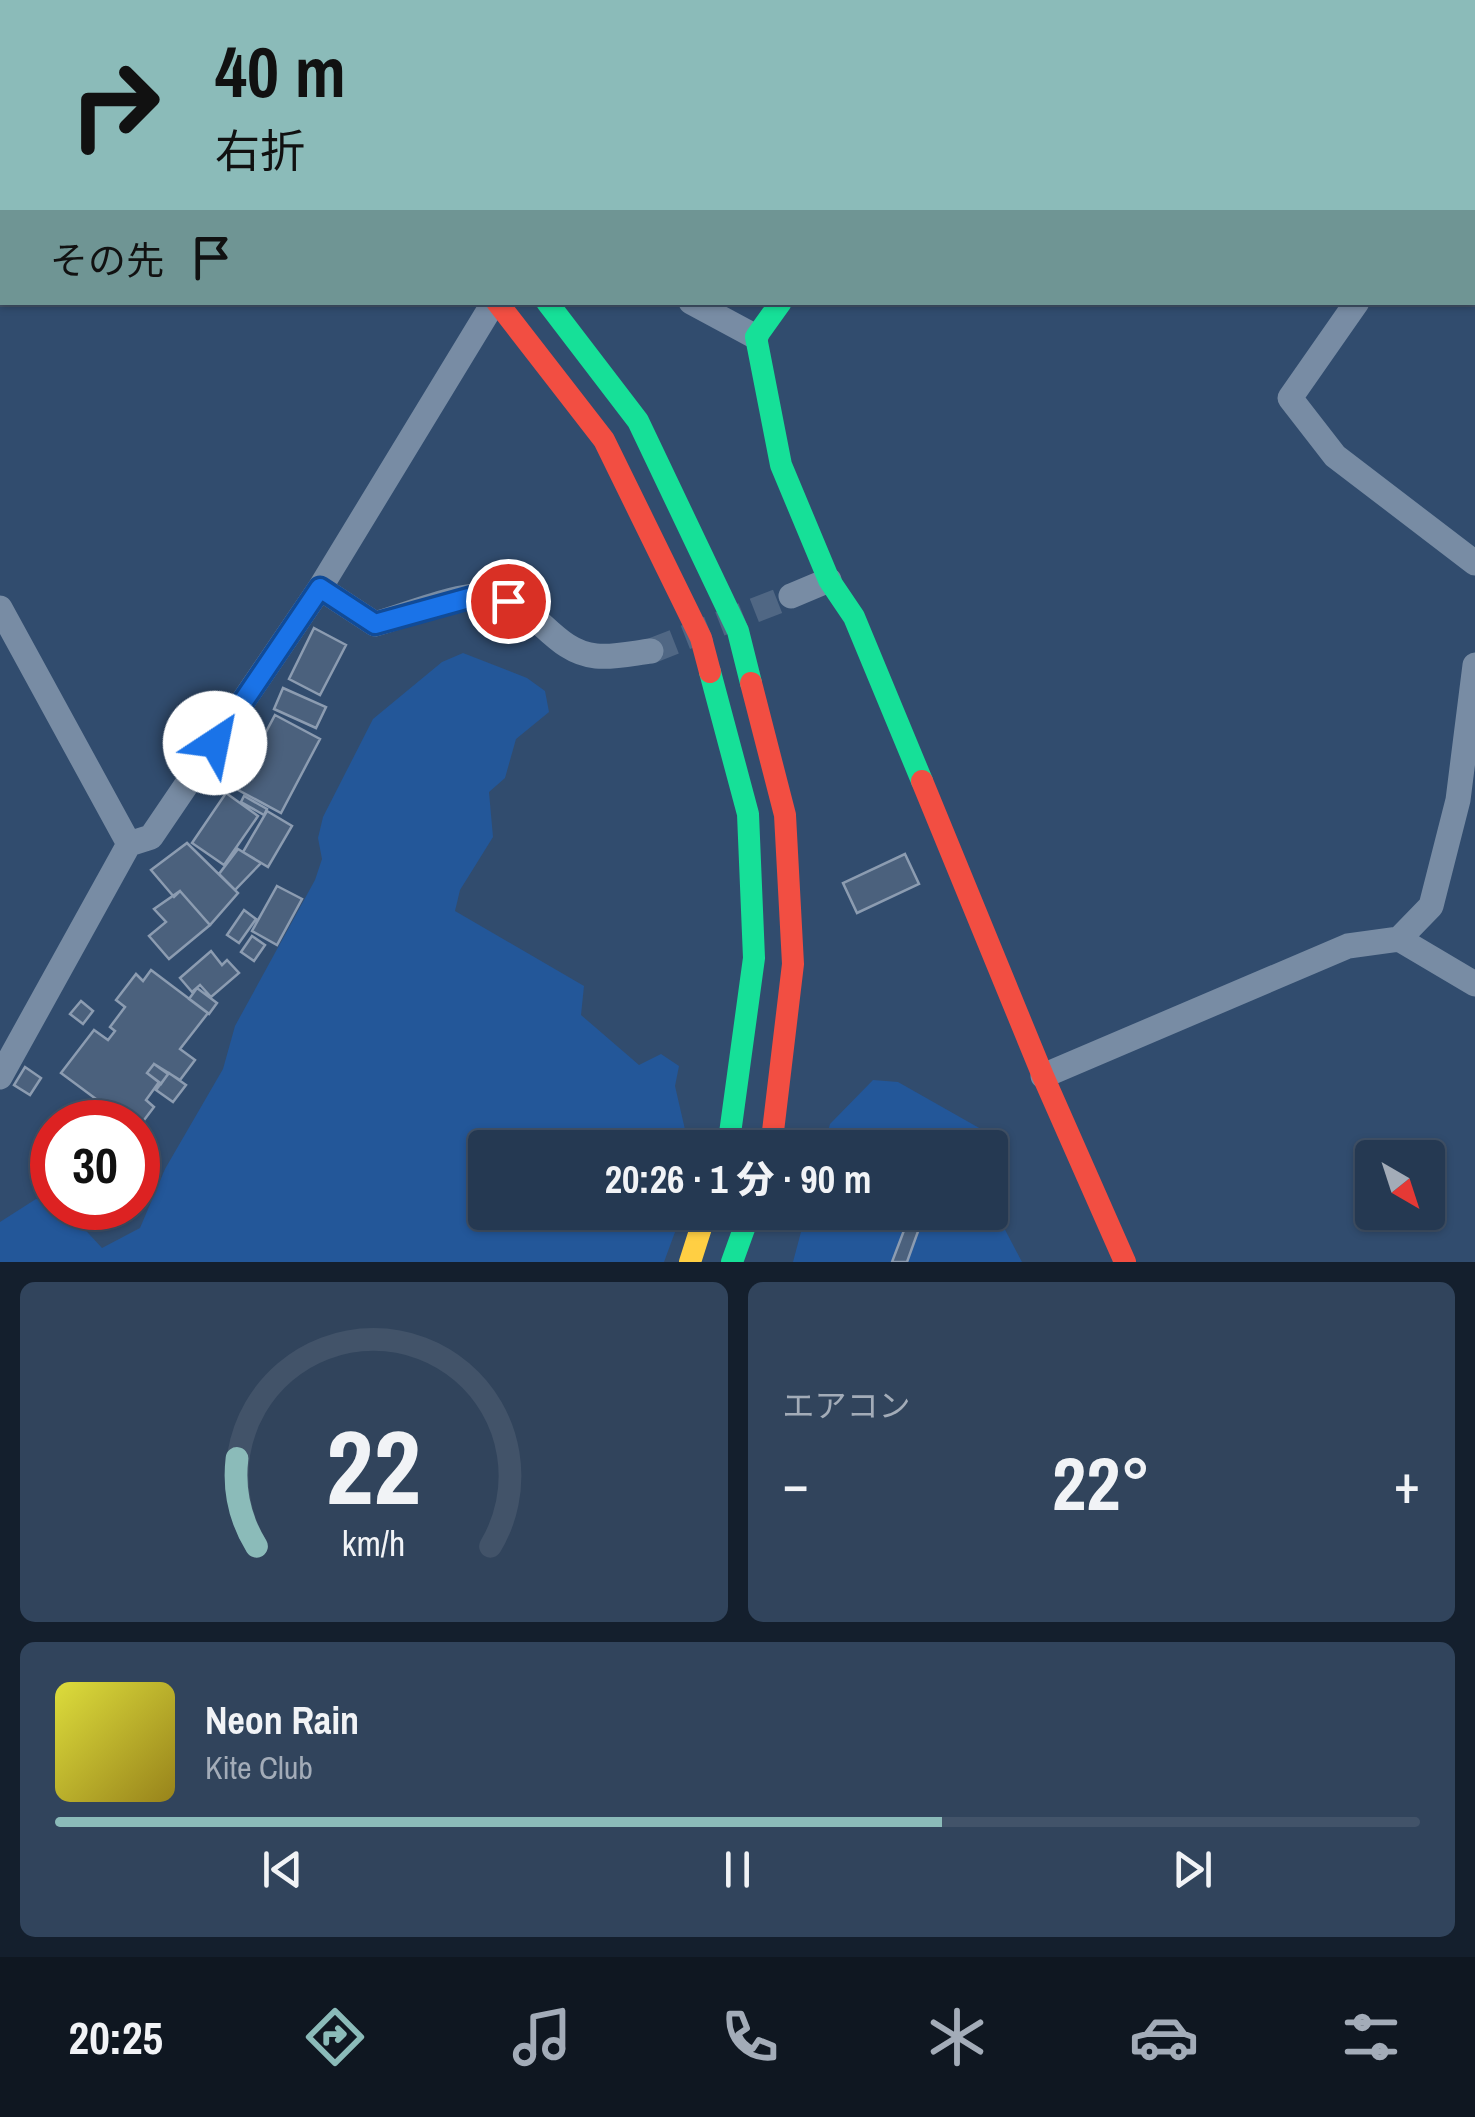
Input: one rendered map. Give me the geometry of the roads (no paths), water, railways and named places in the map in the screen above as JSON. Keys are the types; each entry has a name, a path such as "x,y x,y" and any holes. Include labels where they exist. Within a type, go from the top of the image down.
{"street":[{"path":"0,1077 129,844 151,837 320,588 494,305"},
{"path":"498,305 604,440 701,638 748,814 754,958 730,1130"},
{"path":"550,305 638,421 738,631 784,816 793,964 773,1130"},
{"path":"697,305 756,337"},
{"path":"779,305 756,337 781,465 829,580 854,617 1124,1262"},
{"path":"1355,305 1290,398 1335,456 1475,563"},
{"path":"791,596 829,580"},
{"path":"320,588 375,624 476,596 508,601 532,612 557,641 595,656 651,651"},
{"path":"0,608 129,844"},
{"path":"1399,940 1431,906 1458,800 1475,666"},
{"path":"1043,1076 1348,946 1399,940 1475,984"},
{"path":"690,1262 700,1230"},
{"path":"732,1262 744,1230"}],"tunnel":[{"path":"651,651 791,596"}]}
